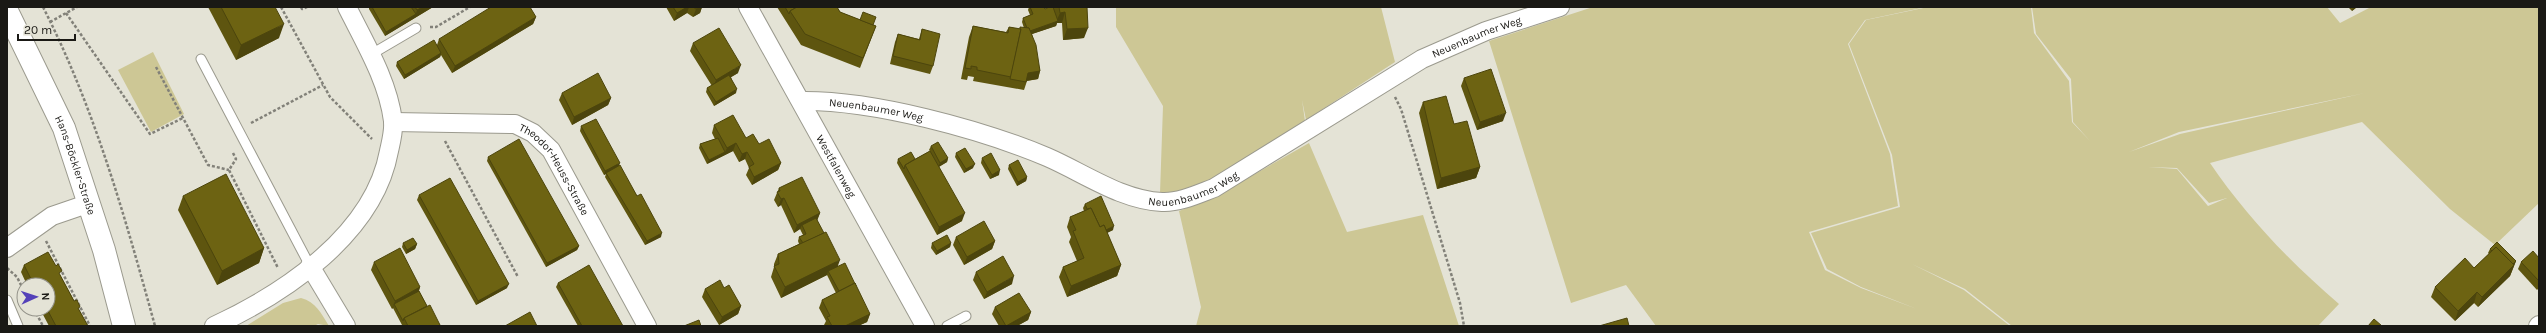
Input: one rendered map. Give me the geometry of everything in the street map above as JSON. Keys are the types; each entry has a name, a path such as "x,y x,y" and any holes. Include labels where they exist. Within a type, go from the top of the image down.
{"street":[{"path":"214,326 286,285 310,266 347,234 365,213 376,193 388,155 393,122 381,76 348,7"},
{"name":"Westfalenweg","path":"748,7 801,100 925,326"},
{"name":"Neuenbaumer Weg","path":"801,100 853,104 924,119 987,136 1046,157 1127,195 1162,202 1187,198 1214,188 1386,79 1430,55 1527,12 1560,7"},
{"name":"Hans-Böckler-Straße","path":"7,11 64,128 90,203 124,326"},
{"name":"Theodor-Heuss-Straße","path":"393,122 515,124 533,133 551,150 648,326"},
{"path":"7,248 52,216 90,203"},
{"path":"310,266 346,326"}],"lane":[{"path":"370,55 416,28"},
{"path":"201,58 310,266"},
{"path":"7,300 18,326"},
{"path":"947,326 966,316"}],"path":[{"path":"43,7 88,106 115,182 155,326"},
{"path":"50,22 77,7"},
{"path":"281,7 330,97 388,155"},
{"path":"301,7 302,9 307,7"},
{"path":"416,28 436,27 470,7"},
{"path":"66,14 150,134 183,118"},
{"path":"156,67 208,165 229,170"},
{"path":"1386,79 1401,110 1460,303 1464,326"},
{"path":"436,123 518,277"},
{"path":"39,226 90,326"},
{"path":"7,268 17,277"},
{"path":"38,317 43,326"}],"shaded area":[{"path":"1116,7 1381,7 1395,62 1306,120 1302,100 1305,121 1213,181 1186,191 1160,193 1163,106 1116,27"},
{"path":"1593,7 1926,7 1865,20 1848,44 1890,154 1898,206 1809,232 1825,270 1861,288 1917,309 1861,287 1827,269 1811,233 1900,207 1892,155 1849,44 1866,20 1928,7 2031,7 2034,33 2069,81 2072,122 2090,141 2073,122 2071,79 2036,34 2032,7 2327,7 2340,23 2371,7 2539,7 2539,203 2495,245 2450,209 2362,122 2210,163 2238,201 2270,238 2303,272 2339,304 2318,326 2012,326 1965,289 1912,264 1964,290 2010,326 1656,326 1626,285 1571,303 1489,41","holes":["2365,93 2180,134 2129,152 2179,132","2148,167 2177,168 2209,203 2227,198 2208,206 2177,169"]},
{"path":"153,52 184,114 151,132 118,70"},
{"path":"1309,143 1347,232 1423,215 1459,326 1196,326 1201,307 1179,211 1213,198"},
{"path":"301,298 311,302 321,312 329,326 318,324 314,326 246,326 283,303"}],"building":[{"path":"221,7 275,7 284,24 241,45"},
{"path":"372,7 411,7 416,14 386,32"},
{"path":"415,7 423,7 417,10"},
{"path":"491,7 530,7 536,17 455,66 439,39"},
{"path":"673,7 687,7 677,13"},
{"path":"785,7 797,7 790,11 789,14"},
{"path":"797,7 837,7 840,12 876,26 863,58 805,34 790,11"},
{"path":"1030,7 1044,7 1045,9 1053,7 1058,21 1030,31 1029,28 1027,28 1023,18 1033,14"},
{"path":"1059,7 1087,7 1088,28 1067,29 1065,12 1060,13"},
{"path":"863,12 876,17 873,25 860,20"},
{"path":"973,26 1008,33 1009,27 1021,29 1011,77 977,70 977,67 971,66 971,69 965,68"},
{"path":"1020,27 1029,28 1036,45 1040,71 1028,73 1026,82 1010,79 1021,29"},
{"path":"719,28 741,65 716,80 693,43"},
{"path":"922,29 940,34 933,66 893,56 898,34 920,40"},
{"path":"434,40 441,53 405,75 397,62"},
{"path":"1491,69 1506,113 1480,122 1464,78"},
{"path":"598,73 611,98 574,117 562,93"},
{"path":"729,75 737,89 716,102 707,88"},
{"path":"1446,96 1454,124 1467,121 1480,167 1441,178 1423,102"},
{"path":"733,115 746,138 753,134 759,144 769,139 781,163 754,177 749,167 754,164 747,152 742,154 736,143 727,148 714,125"},
{"path":"596,119 620,163 605,171 581,126"},
{"path":"718,138 725,152 709,160 700,144"},
{"path":"519,139 579,246 547,263 488,157"},
{"path":"938,142 948,158 940,163 931,146"},
{"path":"965,148 975,164 966,169 956,153"},
{"path":"930,151 965,213 939,227 905,165"},
{"path":"911,152 915,159 905,165 904,169 898,159"},
{"path":"991,153 1000,170 992,175 982,158"},
{"path":"1018,160 1027,177 1018,182 1009,165"},
{"path":"620,165 637,196 641,194 662,233 647,241 606,173"},
{"path":"226,174 264,248 222,271 183,196"},
{"path":"802,177 820,213 797,225 784,198 781,199 777,192 780,191 779,188"},
{"path":"450,178 509,284 478,301 419,195"},
{"path":"1101,196 1114,226 1106,230 1104,225 1100,227 1091,208 1087,209 1085,204"},
{"path":"1091,208 1100,227 1104,225 1121,265 1071,286 1063,267 1084,258 1073,231 1076,230 1070,217"},
{"path":"816,218 824,233 803,243 799,237 806,234 802,225"},
{"path":"984,221 995,241 967,257 956,237"},
{"path":"826,232 840,260 785,287 774,266 779,264 778,254"},
{"path":"947,235 951,243 937,251 932,243"},
{"path":"413,238 417,244 407,250 403,243"},
{"path":"2497,242 2516,261 2513,264 2496,247 2492,251 2490,249"},
{"path":"2496,247 2514,265 2482,297 2477,292 2458,311 2435,287 2465,258 2474,268"},
{"path":"400,248 420,287 395,301 374,262"},
{"path":"2533,251 2539,258 2539,281 2521,262"},
{"path":"48,252 56,266 58,264 62,271 59,273 74,301 77,300 80,307 78,308 88,326 56,326 51,317 56,317 56,277 30,277 24,265"},
{"path":"1003,256 1014,276 987,292 976,272"},
{"path":"845,263 855,283 839,291 828,271"},
{"path":"589,265 623,326 582,326 558,283"},
{"path":"720,280 724,288 729,285 741,306 722,317 705,289"},
{"path":"855,283 870,314 845,326 832,326 827,317 830,316 822,300"},
{"path":"419,291 427,306 404,318 403,321 394,304"},
{"path":"1019,293 1031,312 1006,326 995,307"},
{"path":"430,305 440,325 408,326 404,318"},
{"path":"530,312 537,326 505,326"},
{"path":"1627,318 1629,326 1599,326"},
{"path":"2374,319 2382,326 2368,326"},
{"path":"699,320 701,326 684,326"}]}
